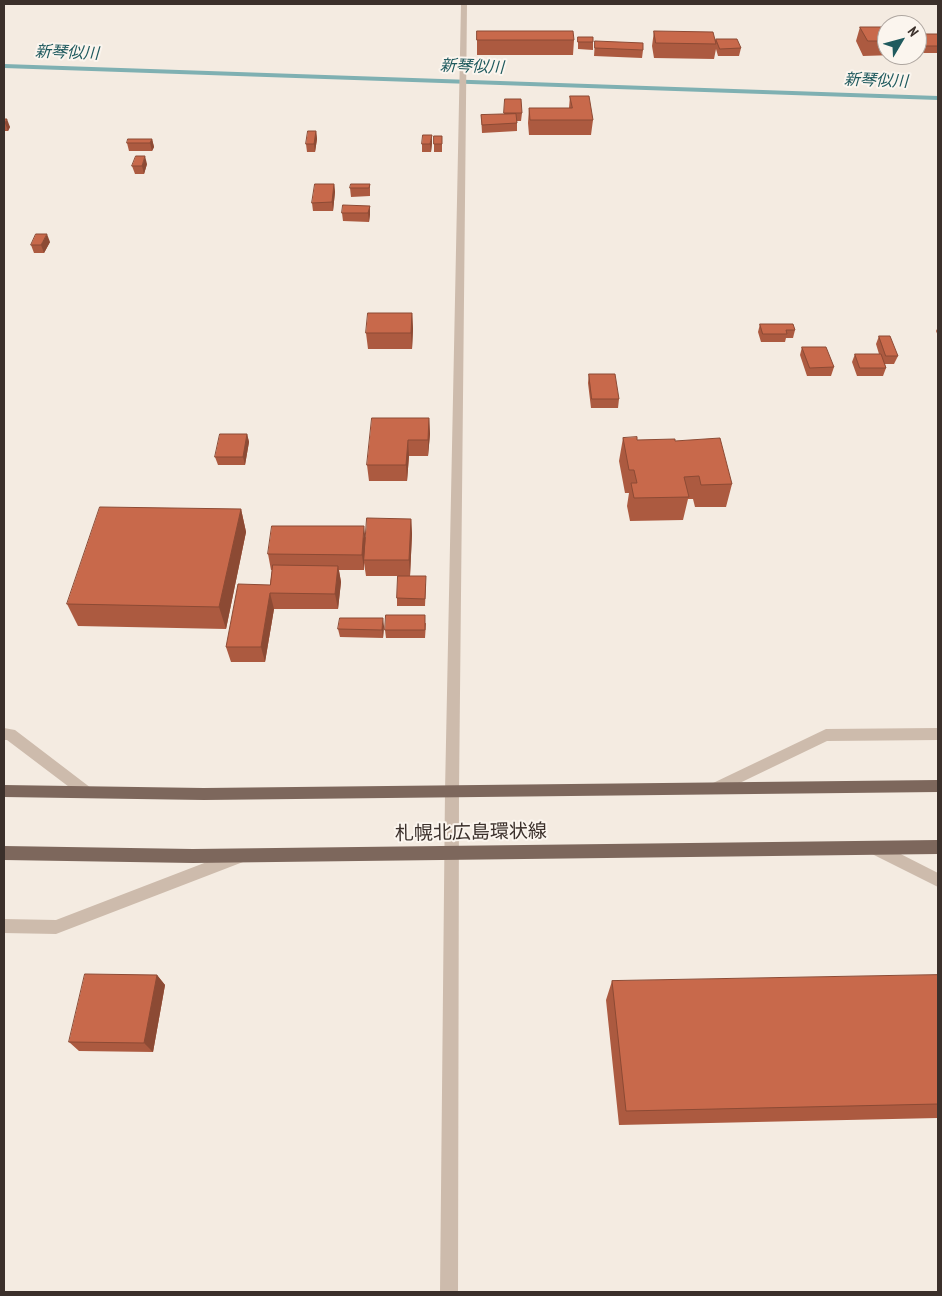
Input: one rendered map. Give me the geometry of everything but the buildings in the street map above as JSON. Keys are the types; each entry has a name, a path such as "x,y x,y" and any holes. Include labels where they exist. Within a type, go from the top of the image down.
{"main road":[{"path":"4,791 204,794 938,786"},
{"name":"札幌北広島環状線","path":"4,853 242,855 938,847"}],"street":[{"path":"449,1292 452,791 464,4"},
{"path":"4,734 10,734 86,792"},
{"path":"716,788 826,735 938,734"},
{"path":"874,848 938,880"},
{"path":"4,926 56,927 242,855"}],"waterway":[{"name":"新琴似川","path":"4,66 938,98"}]}
